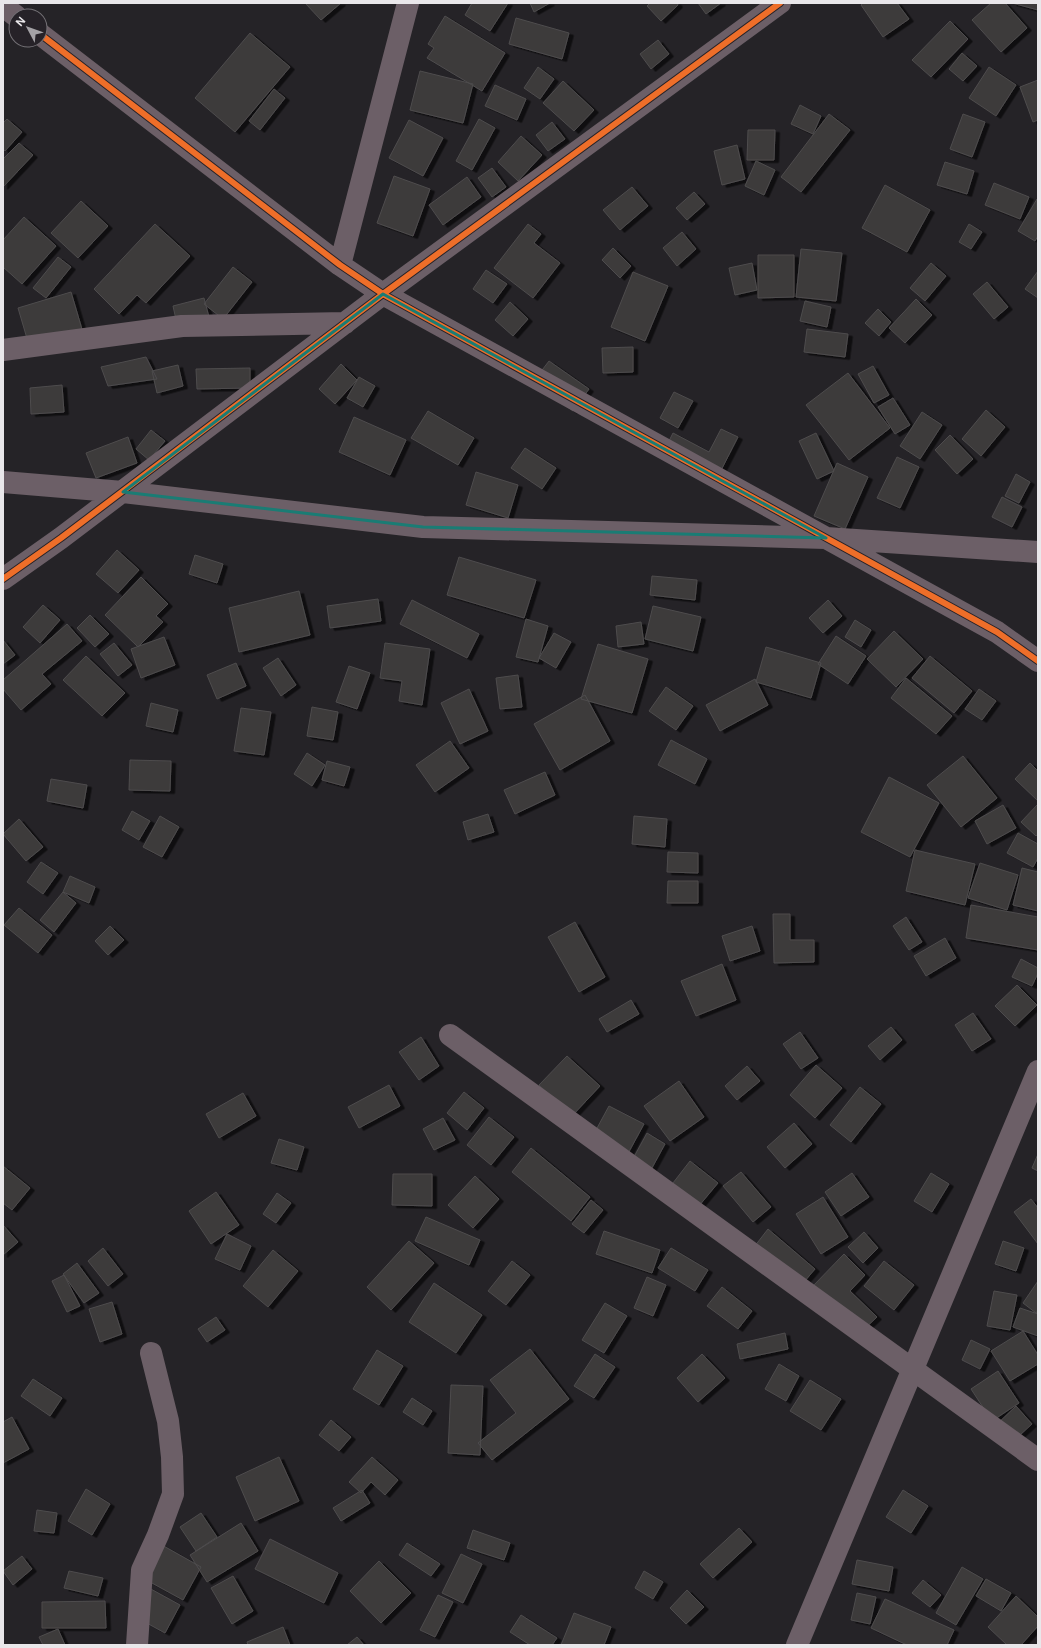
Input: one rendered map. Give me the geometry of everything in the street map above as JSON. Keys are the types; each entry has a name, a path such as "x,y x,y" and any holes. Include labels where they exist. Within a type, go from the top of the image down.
{"street":[{"path":"340,265 408,3"},
{"path":"3,579 123,492 383,294 780,3"},
{"path":"48,40 340,265 383,294 998,632 1038,661"},
{"path":"3,350 182,326 345,323"},
{"path":"3,482 123,492 423,527 826,538 1038,552"},
{"path":"450,1035 1038,1460"},
{"path":"797,1645 1038,1071"},
{"path":"137,1645 142,1570 158,1535 173,1494 172,1457 168,1421 151,1353"}],"highlighted area":[{"path":"383,294 826,538 423,527 123,492"}],"building":[{"path":"305,3 341,3 321,20"},
{"path":"472,3 508,3 490,31 465,15"},
{"path":"530,3 550,3 534,12"},
{"path":"650,3 677,3 678,5 661,21 647,6"},
{"path":"698,3 721,3 706,14"},
{"path":"863,3 897,3 909,19 883,37 861,5"},
{"path":"991,3 1005,3 1027,28 1001,52 972,20"},
{"path":"1012,3 1038,3 1038,10"},
{"path":"445,16 505,53 482,91 427,58 434,48 428,44"},
{"path":"516,18 569,33 562,59 509,44"},
{"path":"950,21 968,39 931,77 912,60"},
{"path":"250,33 290,67 235,132 195,98"},
{"path":"658,40 669,54 651,69 640,54"},
{"path":"962,53 977,66 963,81 949,69"},
{"path":"538,67 554,79 540,99 524,88"},
{"path":"989,67 1016,85 996,116 969,98"},
{"path":"420,71 473,84 463,123 410,110"},
{"path":"1038,80 1038,120 1033,122 1020,87"},
{"path":"563,81 594,110 574,131 543,103"},
{"path":"495,85 526,99 517,120 485,106"},
{"path":"274,89 285,98 260,130 249,121"},
{"path":"800,105 821,116 813,134 791,124"},
{"path":"829,114 850,130 801,192 781,177"},
{"path":"963,114 985,122 972,157 950,149"},
{"path":"7,119 22,132 5,151 3,149 3,123"},
{"path":"479,119 495,128 472,170 456,161"},
{"path":"409,120 443,138 423,176 389,158"},
{"path":"552,122 565,139 548,151 536,135"},
{"path":"748,130 775,130 774,160 747,160"},
{"path":"521,136 542,155 518,181 498,162"},
{"path":"19,143 33,155 3,187 3,159"},
{"path":"737,145 745,179 722,185 714,151"},
{"path":"756,161 775,170 764,195 745,186"},
{"path":"945,162 974,171 967,194 937,185"},
{"path":"492,168 506,187 492,197 478,178"},
{"path":"394,176 430,189 413,236 377,223"},
{"path":"467,177 481,197 443,225 429,205"},
{"path":"994,183 1029,197 1020,219 985,205"},
{"path":"885,185 930,210 907,252 862,228"},
{"path":"632,187 648,206 620,230 603,210"},
{"path":"694,192 705,204 687,220 676,208"},
{"path":"1037,199 1038,236 1035,241 1018,231"},
{"path":"81,201 108,226 78,258 51,233"},
{"path":"24,217 56,246 22,284 3,267 3,240"},
{"path":"155,224 190,256 146,303 137,295 119,314 94,289"},
{"path":"528,224 541,234 534,243 560,263 533,298 494,268"},
{"path":"969,224 982,232 971,249 959,242"},
{"path":"682,232 696,249 677,266 663,248"},
{"path":"613,248 631,266 620,278 602,260"},
{"path":"801,249 842,253 836,301 796,297"},
{"path":"758,255 794,255 794,297 758,298"},
{"path":"58,257 71,267 46,298 33,288"},
{"path":"752,263 757,290 735,295 729,268"},
{"path":"931,263 946,276 925,301 910,288"},
{"path":"233,267 252,282 223,319 204,304"},
{"path":"486,270 507,284 493,303 473,289"},
{"path":"1038,271 1038,298 1025,289"},
{"path":"633,272 668,286 645,341 611,327"},
{"path":"987,282 1008,307 994,319 973,294"},
{"path":"71,292 84,336 31,352 18,308"},
{"path":"204,298 209,317 177,324 173,306"},
{"path":"916,299 932,315 905,343 889,328"},
{"path":"805,301 831,307 827,327 800,321"},
{"path":"510,302 528,319 513,336 495,320"},
{"path":"878,309 891,322 879,336 865,323"},
{"path":"807,329 848,334 845,357 804,352"},
{"path":"633,347 633,372 603,373 602,348"},
{"path":"146,357 157,379 108,386 101,367"},
{"path":"549,361 589,389 573,411 533,382"},
{"path":"341,364 357,380 335,404 319,389"},
{"path":"178,365 183,386 157,393 152,371"},
{"path":"873,366 889,395 874,403 858,374"},
{"path":"250,368 250,388 197,389 196,369"},
{"path":"848,373 890,428 849,460 806,405"},
{"path":"359,377 375,386 363,407 347,398"},
{"path":"62,385 64,412 31,414 30,388"},
{"path":"674,392 693,401 678,428 660,418"},
{"path":"893,398 910,425 895,434 878,407"},
{"path":"986,410 1005,427 981,456 962,439"},
{"path":"428,411 474,438 458,465 411,438"},
{"path":"922,412 942,425 920,459 900,446"},
{"path":"354,417 406,440 390,475 339,452"},
{"path":"721,429 738,437 714,484 661,457 673,433 709,452"},
{"path":"151,430 165,441 149,460 136,449"},
{"path":"816,433 834,471 817,479 799,441"},
{"path":"950,435 973,459 957,474 935,450"},
{"path":"128,437 137,463 96,478 86,453"},
{"path":"525,448 556,468 542,489 511,468"},
{"path":"897,457 919,467 900,508 877,498"},
{"path":"837,463 868,477 845,529 814,516"},
{"path":"476,472 518,485 508,518 466,505"},
{"path":"1016,474 1030,482 1019,503 1005,496"},
{"path":"1002,497 1022,507 1012,527 992,517"},
{"path":"117,550 139,570 118,593 96,574"},
{"path":"195,555 223,564 217,583 189,574"},
{"path":"459,557 536,580 524,618 447,595"},
{"path":"652,576 697,580 695,600 650,595"},
{"path":"141,577 168,604 156,616 163,622 138,647 105,615"},
{"path":"299,591 310,635 239,652 229,608"},
{"path":"378,599 381,621 330,628 327,606"},
{"path":"412,600 479,634 467,658 400,624"},
{"path":"828,600 842,616 823,633 809,618"},
{"path":"43,605 60,620 40,643 23,627"},
{"path":"653,606 701,617 693,651 645,639"},
{"path":"90,615 109,634 95,647 77,628"},
{"path":"526,619 548,626 538,662 516,657"},
{"path":"855,620 871,630 861,647 845,637"},
{"path":"641,622 644,644 618,647 616,626"},
{"path":"67,624 82,641 42,674 51,684 21,710 3,689 3,680"},
{"path":"894,631 923,659 896,687 867,659"},
{"path":"554,633 571,642 556,668 539,658"},
{"path":"836,636 866,656 848,684 818,664"},
{"path":"164,637 175,665 141,678 131,649"},
{"path":"3,640 15,655 3,664"},
{"path":"114,643 132,665 118,676 100,654"},
{"path":"385,643 430,649 422,705 399,701 402,681 380,678"},
{"path":"598,644 648,659 632,713 581,699"},
{"path":"766,647 821,663 811,698 756,682"},
{"path":"86,656 125,693 102,716 63,680"},
{"path":"930,656 972,691 954,713 912,678"},
{"path":"278,658 296,685 281,696 263,668"},
{"path":"236,663 246,686 217,699 207,675"},
{"path":"349,666 370,673 357,709 336,702"},
{"path":"518,675 522,707 500,709 496,678"},
{"path":"906,678 952,716 936,734 891,698"},
{"path":"755,679 768,705 720,731 706,705"},
{"path":"666,687 693,706 676,730 649,711"},
{"path":"469,689 488,731 460,744 441,703"},
{"path":"979,689 996,701 982,720 965,709"},
{"path":"585,695 610,741 560,770 534,724"},
{"path":"151,703 178,710 173,732 146,726"},
{"path":"312,707 338,712 333,740 307,736"},
{"path":"241,708 271,712 264,755 234,751"},
{"path":"671,740 707,759 695,784 658,765"},
{"path":"450,741 469,768 435,792 416,765"},
{"path":"307,753 325,765 312,786 294,774"},
{"path":"963,756 997,798 961,827 927,785"},
{"path":"130,760 171,761 170,791 129,790"},
{"path":"327,761 350,767 344,786 322,780"},
{"path":"1030,763 1038,771 1038,801 1015,779"},
{"path":"545,772 555,795 515,814 504,790"},
{"path":"889,777 939,803 910,857 861,832"},
{"path":"51,779 87,785 83,808 47,801"},
{"path":"1038,804 1038,834 1036,836 1021,822"},
{"path":"1003,805 1016,828 987,844 975,821"},
{"path":"132,811 150,821 139,840 122,830"},
{"path":"488,814 494,832 468,840 463,822"},
{"path":"160,816 179,827 162,857 143,847"},
{"path":"634,816 667,819 665,847 632,844"},
{"path":"19,819 43,847 26,861 3,834"},
{"path":"1018,833 1038,844 1038,858 1033,867 1007,853"},
{"path":"915,850 975,864 965,905 906,891"},
{"path":"668,852 698,853 698,873 667,872"},
{"path":"41,862 58,873 43,894 27,882"},
{"path":"980,863 1018,875 1007,910 968,898"},
{"path":"1022,868 1038,872 1038,911 1013,905"},
{"path":"70,876 95,887 89,903 63,892"},
{"path":"668,881 698,881 698,903 667,903"},
{"path":"63,892 76,903 54,932 40,920"},
{"path":"971,905 1038,917 1038,950 966,938"},
{"path":"19,908 52,935 38,953 4,925"},
{"path":"773,914 790,914 790,940 814,940 814,962 774,963"},
{"path":"906,917 922,942 909,950 893,926"},
{"path":"575,922 605,977 579,992 548,937"},
{"path":"110,926 124,940 108,955 95,941"},
{"path":"752,926 760,951 730,961 722,936"},
{"path":"945,938 956,958 926,976 914,956"},
{"path":"1021,959 1038,968 1038,973 1032,986 1012,977"},
{"path":"722,964 736,1000 696,1016 681,981"},
{"path":"1017,985 1037,1005 1015,1026 995,1006"},
{"path":"631,1000 639,1014 607,1032 599,1019"},
{"path":"973,1013 991,1039 972,1051 955,1025"},
{"path":"891,1027 902,1040 880,1060 868,1046"},
{"path":"800,1032 818,1058 801,1069 783,1044"},
{"path":"421,1037 439,1066 419,1080 399,1052"},
{"path":"567,1056 600,1086 572,1116 539,1085"},
{"path":"816,1065 842,1088 815,1118 790,1095"},
{"path":"747,1066 760,1081 737,1100 725,1086"},
{"path":"679,1081 704,1117 670,1141 644,1106"},
{"path":"389,1085 400,1106 359,1128 348,1107"},
{"path":"860,1087 881,1104 851,1142 830,1125"},
{"path":"464,1092 484,1108 467,1130 447,1113"},
{"path":"243,1093 256,1116 219,1138 206,1114"},
{"path":"609,1106 644,1124 625,1159 590,1141"},
{"path":"489,1117 514,1137 491,1165 467,1145"},
{"path":"443,1118 455,1140 434,1150 423,1129"},
{"path":"794,1123 812,1144 785,1168 767,1147"},
{"path":"647,1133 665,1144 647,1177 629,1166"},
{"path":"279,1139 304,1147 297,1170 271,1163"},
{"path":"531,1148 590,1197 571,1221 512,1172"},
{"path":"1038,1154 1038,1171 1032,1168"},
{"path":"690,1161 718,1183 693,1213 666,1192"},
{"path":"3,1166 30,1188 12,1210 3,1203"},
{"path":"741,1172 771,1207 753,1222 723,1186"},
{"path":"852,1173 869,1197 841,1216 825,1192"},
{"path":"931,1173 949,1184 932,1212 914,1201"},
{"path":"393,1174 432,1174 432,1206 392,1205"},
{"path":"475,1176 499,1199 473,1228 448,1205"},
{"path":"216,1192 239,1225 211,1244 189,1211"},
{"path":"277,1193 291,1203 276,1223 263,1214"},
{"path":"823,1197 848,1237 821,1254 796,1214"},
{"path":"1031,1199 1038,1208 1038,1244 1014,1212"},
{"path":"591,1200 603,1210 584,1233 572,1224"},
{"path":"426,1217 480,1240 469,1265 415,1241"},
{"path":"3,1225 18,1242 3,1255"},
{"path":"768,1229 815,1269 798,1289 751,1251"},
{"path":"604,1231 660,1250 652,1273 596,1254"},
{"path":"864,1232 878,1248 863,1263 848,1247"},
{"path":"227,1234 251,1246 240,1270 215,1259"},
{"path":"409,1241 434,1263 391,1310 367,1287"},
{"path":"1003,1241 1024,1248 1016,1271 995,1264"},
{"path":"103,1248 123,1274 108,1286 88,1261"},
{"path":"671,1248 708,1270 695,1291 658,1268"},
{"path":"273,1250 298,1271 268,1307 243,1286"},
{"path":"844,1254 865,1275 850,1291 877,1317 860,1333 812,1287"},
{"path":"512,1261 530,1275 506,1305 488,1291"},
{"path":"884,1261 914,1285 894,1310 864,1286"},
{"path":"77,1263 99,1293 84,1303 63,1274"},
{"path":"64,1275 80,1306 67,1312 52,1281"},
{"path":"647,1277 666,1285 653,1316 634,1308"},
{"path":"1038,1281 1038,1310 1036,1313 1023,1303"},
{"path":"434,1283 482,1315 456,1353 409,1322"},
{"path":"722,1287 752,1311 738,1329 707,1306"},
{"path":"994,1291 1017,1295 1010,1330 987,1326"},
{"path":"112,1302 122,1334 100,1342 89,1309"},
{"path":"605,1303 627,1316 604,1353 582,1340"},
{"path":"1020,1308 1038,1314 1038,1336 1013,1327"},
{"path":"216,1317 225,1330 207,1342 198,1329"},
{"path":"1023,1331 1038,1355 1038,1364 1010,1381 991,1351"},
{"path":"785,1333 788,1349 740,1359 737,1344"},
{"path":"971,1340 990,1349 980,1369 962,1360"},
{"path":"530,1349 569,1399 492,1460 478,1443 516,1413 490,1380"},
{"path":"377,1350 403,1366 379,1405 353,1389"},
{"path":"595,1354 615,1367 594,1398 574,1386"},
{"path":"702,1354 725,1378 698,1402 677,1378"},
{"path":"779,1364 799,1376 786,1401 765,1389"},
{"path":"998,1371 1019,1403 992,1421 971,1389"},
{"path":"33,1379 62,1398 50,1416 21,1396"},
{"path":"810,1380 841,1399 821,1430 790,1411"},
{"path":"451,1385 483,1386 480,1455 448,1453"},
{"path":"412,1398 432,1411 423,1425 403,1412"},
{"path":"1016,1406 1032,1424 1009,1445 993,1428"},
{"path":"12,1417 29,1449 3,1463 3,1422"},
{"path":"331,1420 351,1437 339,1451 319,1435"},
{"path":"279,1457 299,1501 255,1521 236,1477"},
{"path":"372,1457 398,1480 385,1495 371,1482 361,1493 349,1482"},
{"path":"86,1489 110,1504 92,1535 68,1521"},
{"path":"362,1490 370,1503 341,1521 333,1508"},
{"path":"903,1490 928,1506 911,1533 886,1517"},
{"path":"37,1510 57,1513 54,1533 34,1531"},
{"path":"201,1513 217,1537 196,1551 180,1527"},
{"path":"241,1523 258,1551 207,1582 190,1555"},
{"path":"739,1528 752,1542 713,1578 700,1564"},
{"path":"473,1530 510,1543 504,1560 467,1548"},
{"path":"270,1539 338,1573 324,1603 255,1569"},
{"path":"407,1543 440,1564 431,1576 399,1555"},
{"path":"160,1544 201,1567 183,1600 141,1577"},
{"path":"461,1554 482,1564 463,1603 442,1593"},
{"path":"22,1556 32,1569 13,1585 3,1571"},
{"path":"857,1560 893,1567 889,1591 852,1584"},
{"path":"379,1561 411,1593 381,1623 350,1591"},
{"path":"962,1567 983,1579 956,1625 936,1613"},
{"path":"69,1571 103,1578 98,1596 64,1588"},
{"path":"644,1571 663,1582 653,1599 635,1588"},
{"path":"233,1576 253,1611 232,1624 211,1588"},
{"path":"986,1579 1011,1593 1001,1611 976,1596"},
{"path":"923,1580 941,1595 930,1607 912,1593"},
{"path":"149,1588 180,1605 165,1633 134,1616"},
{"path":"687,1590 704,1607 686,1624 670,1608"},
{"path":"857,1593 876,1597 870,1624 851,1620"},
{"path":"438,1595 453,1602 435,1637 420,1630"},
{"path":"1016,1596 1038,1617 1038,1626 1021,1645 1007,1645 988,1627"},
{"path":"885,1599 954,1630 947,1645 907,1645 871,1628"},
{"path":"105,1601 106,1628 42,1628 42,1602"},
{"path":"574,1613 611,1627 604,1645 561,1645"},
{"path":"521,1615 557,1638 552,1645 530,1645 510,1632"},
{"path":"283,1627 290,1645 248,1645 247,1642"},
{"path":"58,1629 65,1645 43,1645 39,1637"},
{"path":"357,1637 364,1645 347,1645"}],"cycle path":[{"path":"3,579 61,538 383,294 780,3"},
{"path":"48,40 340,265 383,294 997,632 1038,661"}]}
